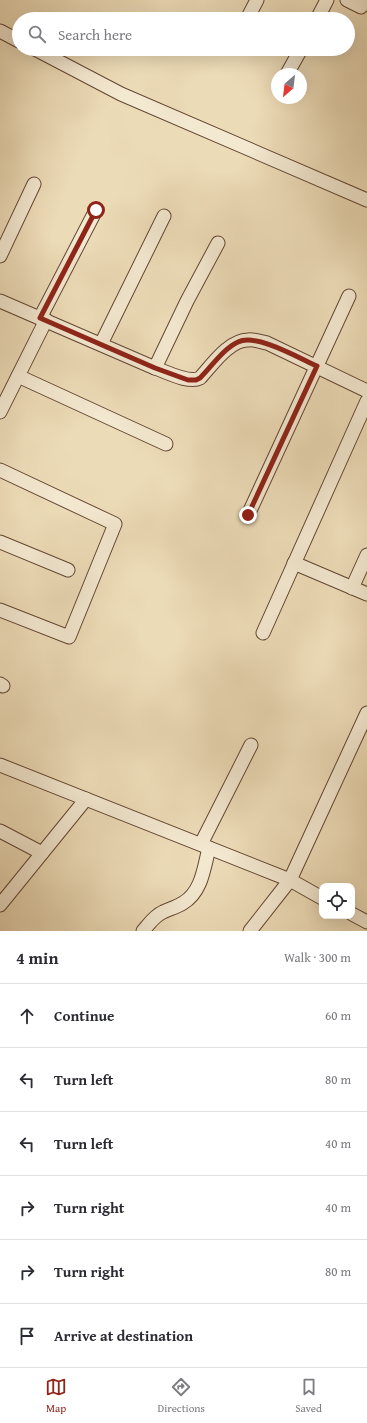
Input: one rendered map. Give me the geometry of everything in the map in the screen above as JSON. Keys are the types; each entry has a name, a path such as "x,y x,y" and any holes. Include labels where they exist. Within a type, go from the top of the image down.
{"street":[{"path":"251,12 257,0"},
{"path":"321,12 328,0"},
{"path":"347,0 361,7 365,0"},
{"path":"0,31 12,37"},
{"path":"48,56 121,94 367,200"},
{"path":"291,68 297,56"},
{"path":"0,256 34,184"},
{"path":"0,412 96,210"},
{"path":"101,344 164,216"},
{"path":"155,368 187,301 218,243"},
{"path":"248,515 349,296"},
{"path":"0,300 155,368 188,380 196,380 200,378 229,348 240,341 249,339 267,343 367,391"},
{"path":"18,376 166,444"},
{"path":"263,633 367,401"},
{"path":"0,470 115,524 69,638 0,610"},
{"path":"0,542 68,570"},
{"path":"352,588 367,555"},
{"path":"294,563 367,594"},
{"path":"250,931 290,880 367,713"},
{"path":"143,931 151,920 161,913 184,903 198,888 202,877 205,846 250,745"},
{"path":"0,765 290,880 319,896"},
{"path":"0,904 86,799"},
{"path":"0,831 42,853"},
{"path":"355,916 367,922"}],"route":[{"path":"96,210 40,318 155,368 188,380 196,380 200,378 229,348 240,341 249,339 267,343 317,366 248,515"}]}
